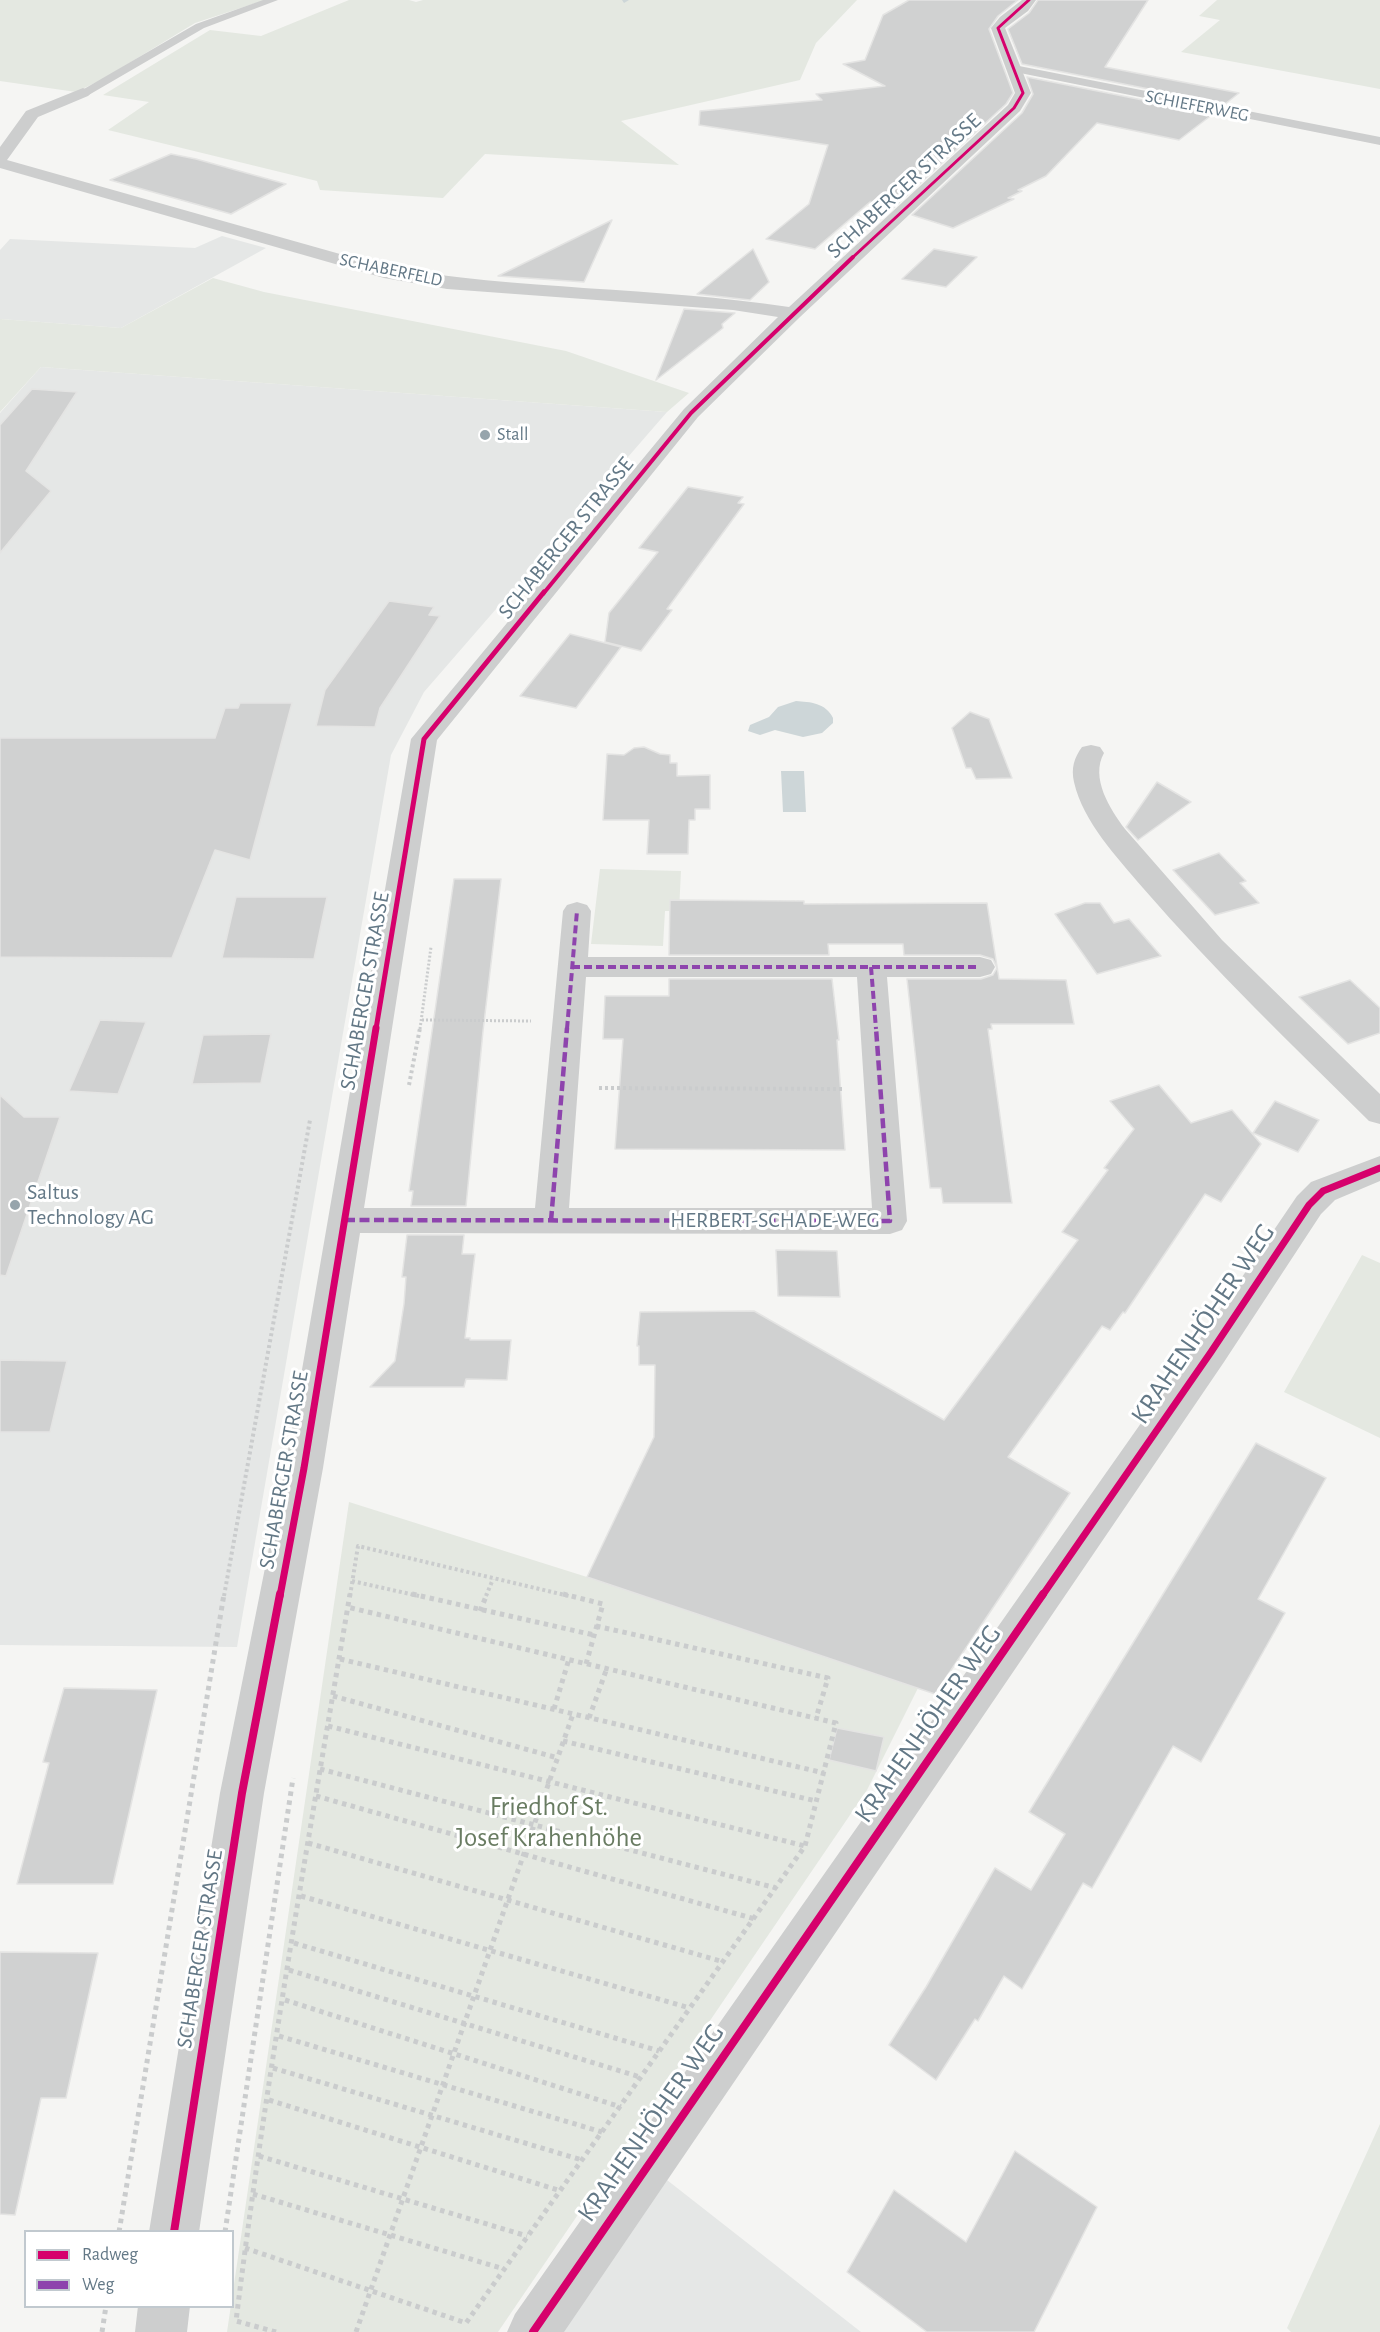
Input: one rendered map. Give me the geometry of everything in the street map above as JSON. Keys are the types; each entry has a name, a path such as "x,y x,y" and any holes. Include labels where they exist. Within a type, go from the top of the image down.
{"street":[{"name":"SCHABERGER STRASSE","path":"174,2230 242,1793 304,1467 424,739 691,413 793,313 1014,108 1023,93 998,28 1002,22 1023,8 1029,0"},
{"path":"0,158 32,114 83,93"},
{"name":"SCHABERFELD","path":"0,163 246,234 412,278 447,283 733,304 793,313"},
{"path":"1091,753 1086,760 1085,768 1094,801 1123,845 1212,948 1380,1113"},
{"path":"551,1221 577,911"},
{"path":"572,967 980,967"},
{"name":"HERBERT-SCHADE-WEG","path":"345,1220 890,1221 871,967"},
{"name":"KRAHENHÖHER WEG","path":"533,2332 1211,1352 1309,1205 1323,1191 1380,1167"},
{"path":"161,2332 164,2308"}],"lane":[{"path":"83,93 200,26 273,0"},
{"name":"SCHIEFERWEG","path":"1014,69 1380,141"}],"path":[{"path":"422,1020 566,1022"},
{"path":"563,1087 880,1089"},
{"path":"119,2230 215,1647 310,1120"},
{"path":"276,2332 236,2322 245,2248 308,1843 358,1546 603,1604 586,1664"},
{"path":"480,1611 493,1578"},
{"path":"351,1581 594,1635"},
{"path":"245,2248 466,2323 805,1846 836,1723 347,1607"},
{"path":"596,1626 828,1678 816,1718"},
{"path":"339,1659 824,1773"},
{"path":"554,1709 569,1659"},
{"path":"589,1718 607,1668"},
{"path":"333,1696 558,1758"},
{"path":"356,2332 573,1714"},
{"path":"328,1726 805,1846"},
{"path":"563,1741 816,1801"},
{"path":"321,1769 776,1888"},
{"path":"316,1796 755,1919"},
{"path":"308,1843 724,1962"},
{"path":"301,1896 690,2008"},
{"path":"294,1942 659,2051"},
{"path":"289,1970 640,2078"},
{"path":"285,2000 621,2106"},
{"path":"279,2036 602,2133"},
{"path":"273,2068 582,2160"},
{"path":"269,2100 561,2191"},
{"path":"259,2156 527,2236"},
{"path":"254,2194 504,2269"},
{"path":"102,2332 106,2308"}],"shaded area":[{"path":"222,236 266,248 121,328 0,319 0,250 10,239 195,248"},
{"path":"41,367 667,412 424,692 391,755 237,1647 0,1645 0,413"},
{"path":"796,701 822,706 830,713 833,723 822,733 803,737 775,730 760,735 748,731 750,725 769,717 778,707"},
{"path":"781,771 804,771 806,812 783,812"},
{"path":"648,2164 667,2180 861,2332 533,2332"}],"green space":[{"path":"0,0 265,0 195,23 103,79 76,92 0,81"},
{"path":"349,0 416,2 423,0 857,0 816,43 800,80 621,121 679,165 485,154 443,198 320,190 317,181 108,130 149,102 103,95 210,30 261,36"},
{"path":"1217,0 1380,0 1380,89 1181,52 1220,20 1199,16"},
{"path":"213,278 264,292 566,351 689,393 667,412 41,367 0,412 0,319 121,328"},
{"path":"600,869 681,871 679,911 665,911 663,946 591,944"},
{"path":"1362,1255 1380,1263 1380,1438 1284,1392"},
{"name":"Friedhof St. Josef Krahenhöhe","path":"349,1502 587,1577 918,1688 867,1790 498,2332 227,2332 231,2308 234,2308 234,2284"},
{"path":"1380,2124 1380,2332 1291,2332 1287,2328"}],"building":[{"path":"909,0 1018,0 998,16 989,29 1013,93 1006,104 892,209 870,202 815,249 766,239 809,204 828,145 699,125 700,111 822,100 816,94 885,86 843,64 865,60 883,15"},
{"path":"1038,0 1148,0 1105,67 1239,93 1225,104 1022,64 1008,29 1029,13"},
{"path":"1027,77 1213,114 1179,140 1097,123 1046,176 1018,190 1022,191 1008,198 1014,199 953,228 912,215 1022,113 1033,94"},
{"path":"171,154 286,184 231,214 110,180"},
{"path":"612,220 584,282 498,276"},
{"path":"753,249 769,282 750,300 697,294"},
{"path":"934,249 977,257 946,287 902,279"},
{"path":"684,309 735,313 722,324 723,328 656,380"},
{"path":"32,389 77,392 26,471 51,491 0,553 0,425"},
{"path":"688,487 743,497 738,503 744,504 667,609 672,610 641,651 605,642 609,613 658,552 639,548"},
{"path":"389,601 434,607 429,615 440,616 380,708 375,727 316,726 325,690"},
{"path":"570,634 621,647 576,708 520,696"},
{"path":"240,703 292,703 250,860 215,850 172,958 0,957 0,738 215,738 225,708 238,708"},
{"path":"970,712 989,719 1012,778 976,779 971,768 966,768 952,728"},
{"path":"644,747 660,754 670,755 670,763 677,763 677,776 710,775 710,809 695,809 695,820 689,820 688,854 647,854 649,820 603,820 607,754 624,755 634,748"},
{"path":"1157,782 1191,802 1138,840 1126,827"},
{"path":"1219,853 1246,881 1240,883 1259,903 1215,915 1173,870"},
{"path":"454,879 501,879 466,1206 411,1206 413,1191 409,1191"},
{"path":"236,897 327,897 314,959 222,958"},
{"path":"670,900 804,901 804,904 987,903 999,979 1066,980 1074,1024 991,1024 992,1029 988,1029 1012,1203 943,1203 941,1188 930,1188 907,979 981,979 993,975 997,968 993,959 980,955 904,955 903,944 828,944 829,955 669,955"},
{"path":"1085,903 1100,903 1114,923 1129,919 1161,956 1097,974 1055,914"},
{"path":"669,979 832,979 839,1040 837,1040 845,1150 615,1149 623,1039 603,1039 605,996 669,996"},
{"path":"1350,980 1380,1008 1380,1033 1348,1044 1299,997"},
{"path":"100,1020 146,1022 118,1094 69,1091"},
{"path":"271,1034 261,1083 192,1084 203,1035"},
{"path":"1159,1085 1191,1123 1232,1110 1261,1144 1221,1202 1205,1194 1125,1313 1123,1312 1110,1330 1102,1326 1008,1457 1070,1493 935,1694 587,1577 654,1437 655,1365 639,1365 639,1346 637,1346 640,1312 754,1311 944,1420 1078,1240 1062,1232 1108,1170 1104,1168 1134,1129 1110,1101"},
{"name":"Saltus Technology AG","path":"0,1095 24,1117 60,1117 6,1276 0,1275"},
{"path":"1275,1101 1319,1120 1298,1152 1253,1133"},
{"path":"407,1235 464,1235 462,1254 475,1254 465,1338 511,1340 507,1380 466,1379 464,1387 370,1387 395,1361 404,1304 406,1277 402,1277"},
{"path":"776,1250 837,1251 840,1297 778,1296"},
{"path":"0,1360 67,1361 50,1432 0,1432"},
{"path":"1256,1443 1326,1478 1258,1599 1285,1613 1201,1762 1173,1746 1092,1888 1083,1883 1022,1989 1004,1976 978,2021 975,2019 936,2080 889,2045 926,1987 995,1868 1031,1890 1065,1834 1029,1812"},
{"path":"64,1688 157,1690 113,1884 17,1884 49,1763 43,1762"},
{"path":"837,1728 884,1737 876,1771 829,1760"},
{"path":"0,1952 98,1953 66,2098 41,2098 15,2215 0,2214"},
{"path":"1015,2151 1097,2207 1034,2332 927,2332 847,2272 894,2190 966,2242"}],"marked path":[{"path":"551,1221 577,911"},
{"path":"572,967 980,967"},
{"path":"345,1220 890,1221 871,967"}],"cycle path":[{"path":"174,2230 242,1793 304,1468 424,739 691,413 793,313 1014,108 1023,93 998,28 1001,23 1023,8 1029,0"},
{"path":"533,2332 1211,1352 1309,1205 1323,1191 1380,1168"}],"place":[{"name":"Stall","path":"485,435"},
{"name":"Saltus Technology AG","path":"15,1205"}]}
